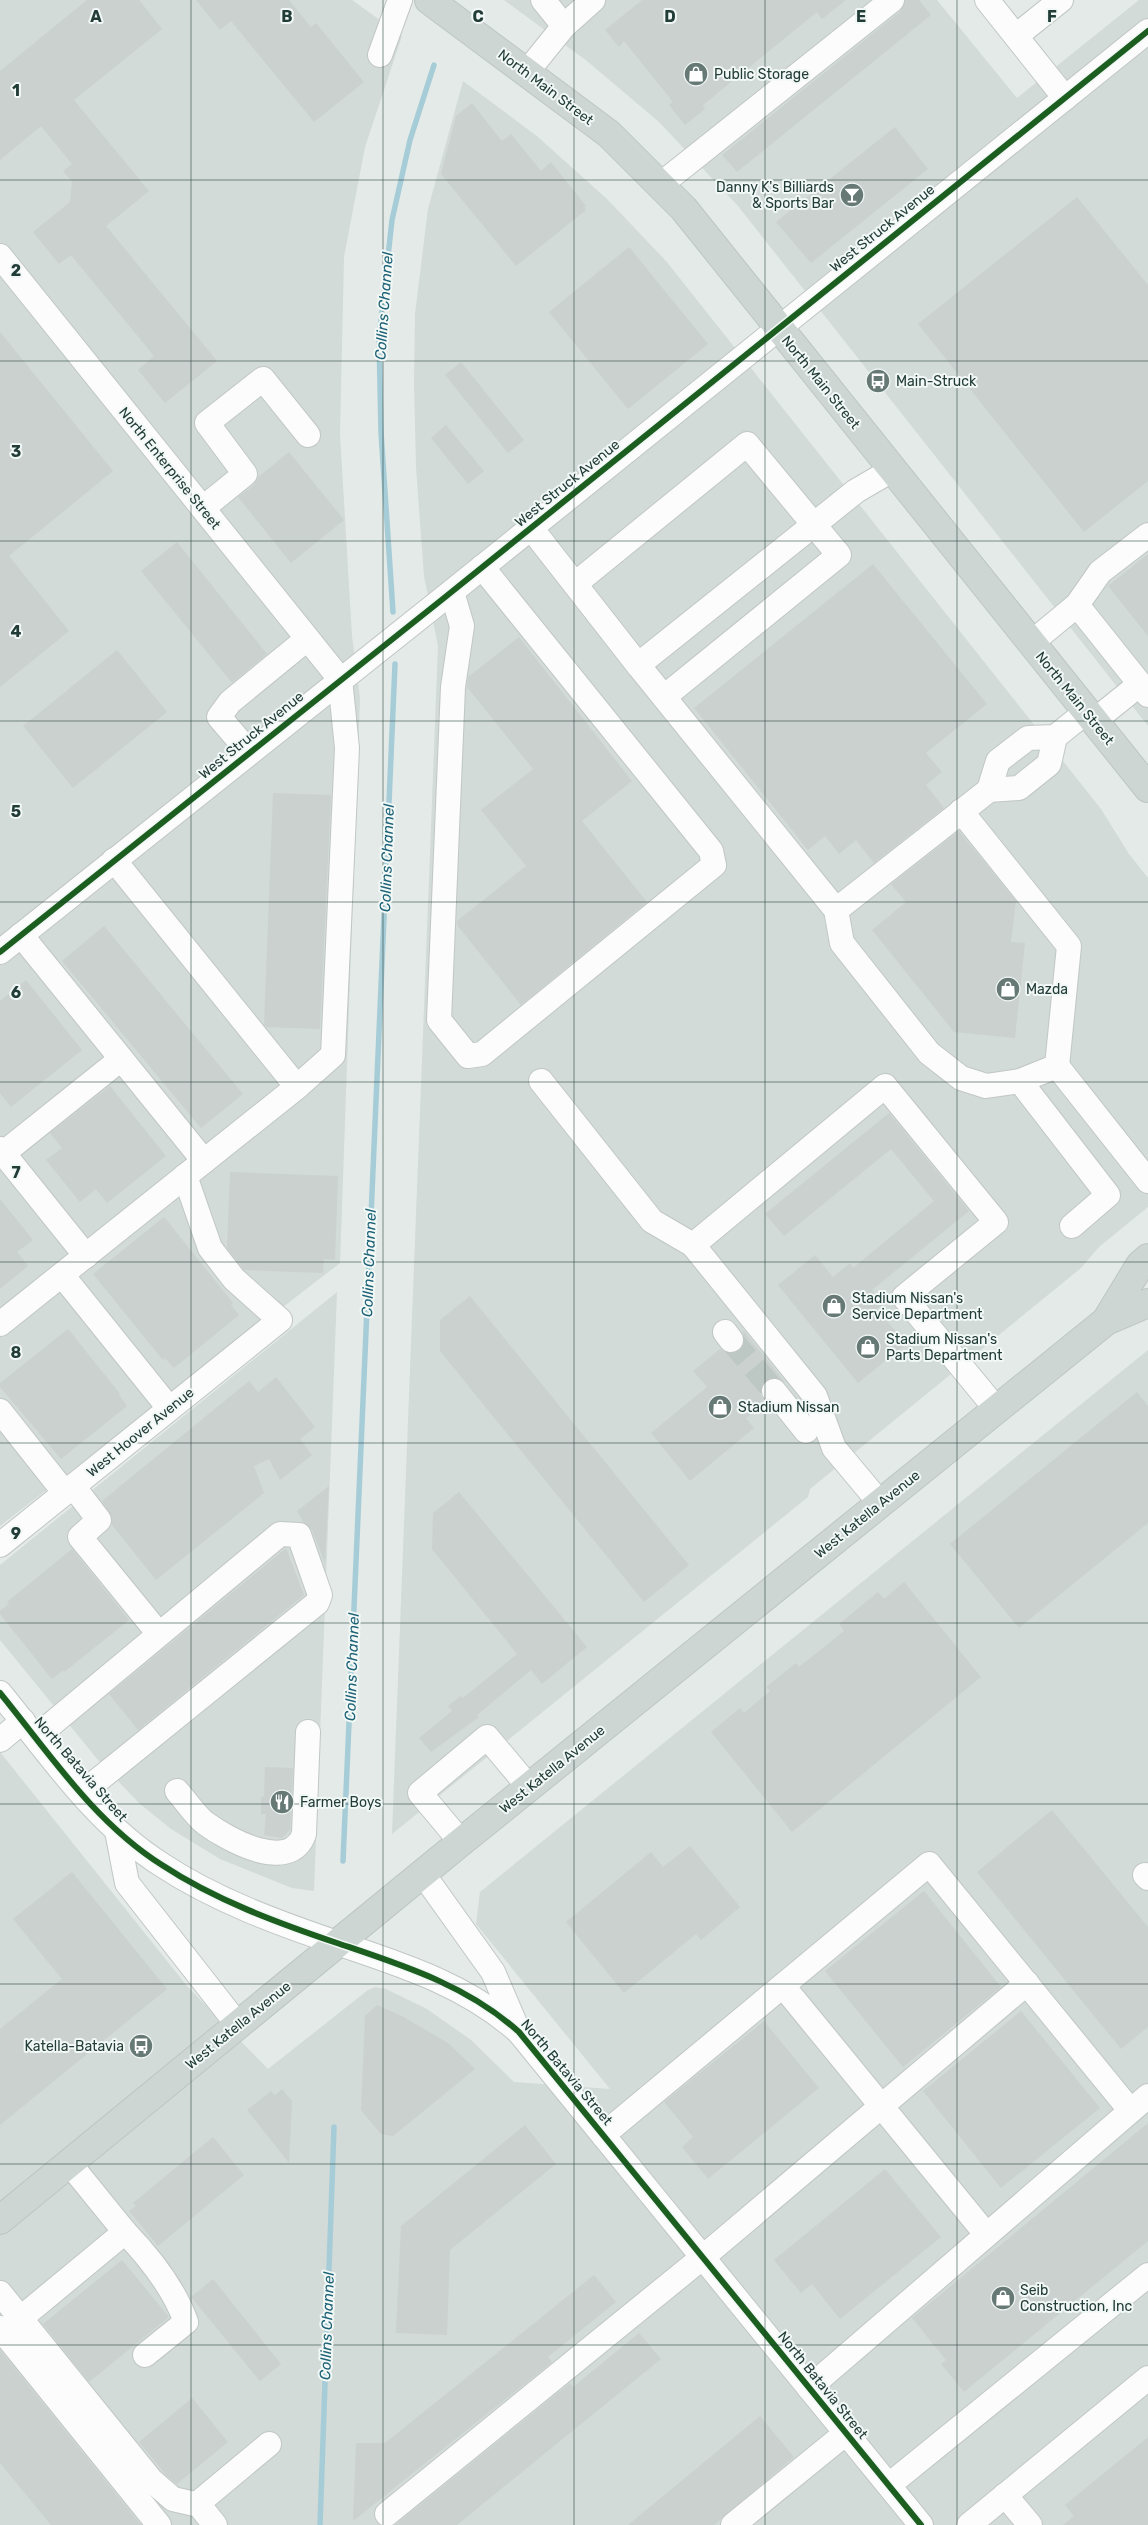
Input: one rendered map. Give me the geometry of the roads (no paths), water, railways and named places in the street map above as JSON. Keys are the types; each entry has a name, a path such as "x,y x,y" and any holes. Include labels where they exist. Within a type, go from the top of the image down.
{"main road":[{"name":"North Main Street","path":"428,0 609,134 684,209 1148,788"},
{"name":"West Katella Avenue","path":"1106,1321 1140,1264 1148,1258"},
{"name":"West Katella Avenue","path":"0,2220 461,1842 1106,1321 1148,1303"}],"street":[{"path":"380,55 400,0"},
{"path":"543,0 564,26"},
{"path":"526,73 564,26 593,0"},
{"path":"660,185 892,0"},
{"path":"987,0 1065,98"},
{"path":"1016,36 1060,0"},
{"name":"West Struck Avenue","path":"0,952 452,592 1148,31"},
{"name":"North Enterprise Street","path":"0,256 340,680"},
{"path":"202,508 245,474 207,424 263,379 308,435"},
{"path":"575,584 747,444 839,555 664,697"},
{"path":"638,665 856,491 892,470"},
{"path":"530,528 836,910 842,943 929,1053 961,1078 986,1086 1020,1081 1057,1066"},
{"path":"1030,643 1077,605 1100,572 1148,534"},
{"path":"452,592 462,626 453,687 439,1020 468,1056 482,1054 714,865 711,851 482,567"},
{"path":"989,790 998,761 1028,738 1055,737 1090,716 1144,690 1077,605"},
{"path":"249,752 219,717 230,702 307,639"},
{"path":"0,1324 297,1087 332,1055 347,748 340,680"},
{"path":"836,910 989,790 1019,788 1049,764 1055,737"},
{"path":"961,811 1069,946 1057,1066 1148,1181"},
{"path":"114,860 297,1087"},
{"path":"21,935 204,1161"},
{"path":"86,1256 1,1153 121,1059"},
{"path":"541,1081 652,1220 693,1245 815,1396 834,1448 880,1503"},
{"path":"1020,1081 1108,1195 1072,1226"},
{"path":"693,1245 885,1086 996,1222 904,1297 996,1410"},
{"name":"West Hoover Avenue","path":"0,1545 280,1320 234,1280 210,1248 185,1176"},
{"path":"62,1275 170,1408"},
{"path":"774,1391 806,1431"},
{"path":"0,1411 69,1490 99,1520 80,1536 159,1634"},
{"path":"0,1740 29,1729 159,1634 280,1534 300,1535 320,1595 317,1603 82,1794"},
{"name":"North Batavia Street","path":"0,1692 82,1794 117,1831 161,1865 206,1890 285,1924 397,1962 434,1978 497,2014 519,2032 921,2525"},
{"path":"178,1791 206,1824 239,1842 266,1852 288,1853 300,1844 304,1834 308,1732"},
{"path":"461,1842 420,1793 487,1737 530,1787"},
{"path":"117,1831 128,1883 238,2025"},
{"path":"603,2135 929,1864 1027,1983 1139,2103 810,2388"},
{"path":"423,1874 493,1972 519,2032"},
{"path":"387,2514 703,2257 880,2105 1027,1983"},
{"path":"783,1986 986,2234"},
{"path":"69,2163 140,2248 178,2299 186,2322 146,2355"},
{"path":"10,2323 125,2232"},
{"path":"889,2485 1148,2275"},
{"path":"0,2293 10,2323 159,2525"},
{"path":"10,2323 151,2480 173,2499 197,2504 215,2525"},
{"path":"969,2525 1148,2378"},
{"path":"732,2525 846,2432"},
{"path":"197,2504 269,2444"},
{"path":"1005,2495 1030,2525"}],"waterway":[{"name":"Collins Channel","path":"393,612 381,432 379,338 392,220 410,140 434,65"},
{"name":"Collins Channel","path":"343,1861 395,664"},
{"name":"Collins Channel","path":"320,2525 334,2127"}],"tunnel":[{"path":"731,1340 774,1391"}],"place":[{"name":"Public Storage","path":"696,74"},
{"name":"Danny K's Billiards & Sports Bar","path":"852,195"},
{"name":"Main-Struck","path":"878,381"},
{"name":"Mazda","path":"1008,989"},
{"name":"Stadium Nissan's Service Department","path":"834,1306"},
{"name":"Stadium Nissan's Parts Department","path":"868,1347"},
{"name":"Stadium Nissan","path":"720,1407"},
{"name":"Farmer Boys","path":"282,1802"},
{"name":"Katella-Batavia","path":"141,2046"},
{"name":"Seib Construction, Inc","path":"1003,2298"}]}
